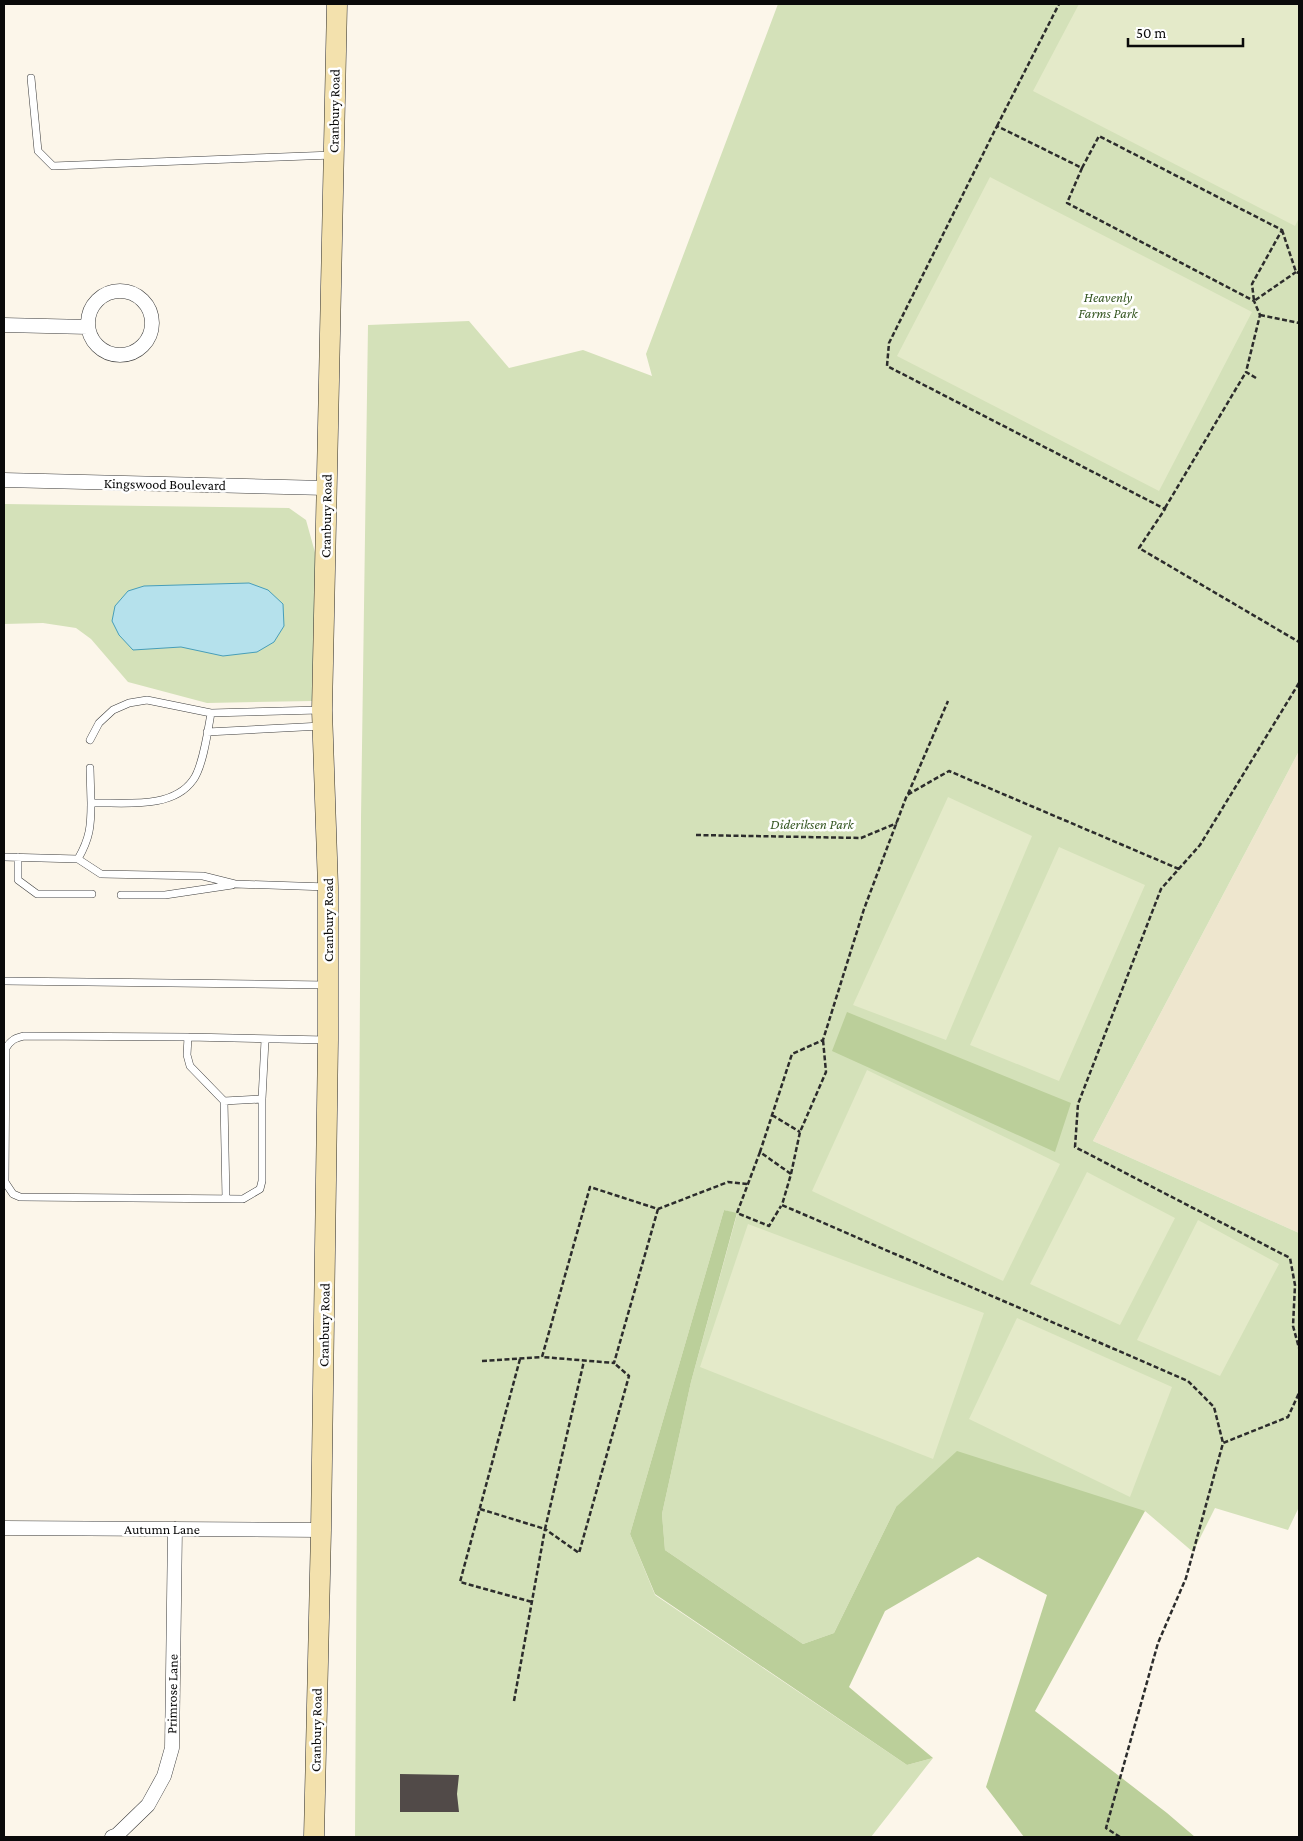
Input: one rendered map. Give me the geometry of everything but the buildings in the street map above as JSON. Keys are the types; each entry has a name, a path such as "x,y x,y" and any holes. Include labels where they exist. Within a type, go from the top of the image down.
{"main road":[{"name":"Cranbury Road","path":"314,1837 321,1530 328,1040 328,887 322,718 337,4"}],"street":[{"path":"121,291 131,292 147,304 153,324 152,334 140,350 121,356 101,350 94,342 88,326 94,304 106,295 121,291"},
{"path":"4,325 88,326"},
{"name":"Kingswood Boulevard","path":"4,480 326,488"},
{"name":"Autumn Lane","path":"4,1528 321,1530"},
{"name":"Primrose Lane","path":"112,1837 117,1835 148,1805 164,1776 172,1748 175,1529"}],"lane":[{"path":"31,78 38,151 53,166 333,155"},
{"path":"90,740 99,723 113,710 129,703 147,700 211,713 322,718"},
{"path":"91,803 161,801 179,795 194,780 202,756 211,713"},
{"path":"207,732 322,718"},
{"path":"78,859 87,843 91,825 90,768"},
{"path":"4,857 78,859 101,874 203,876 235,884"},
{"path":"18,857 18,880 37,894 92,894"},
{"path":"121,894 165,895 235,884 328,887"},
{"path":"4,981 328,985"},
{"path":"265,1040 262,1099 262,1181 260,1189 243,1199 20,1198 9,1190 5,1182 6,1048 16,1038 24,1036 188,1037 328,1040"},
{"path":"188,1037 187,1055 190,1066 224,1101 226,1199"},
{"path":"224,1101 262,1099"}],"path":[{"path":"1060,4 889,343 887,366 1165,509"},
{"path":"997,126 1082,168"},
{"path":"1099,136 1282,230 1298,272 1254,301 1067,203 1082,168 1099,136"},
{"path":"1282,230 1252,284 1254,301 1260,315 1246,372 1165,509 1139,548 1299,642"},
{"path":"1260,315 1299,322"},
{"path":"1246,372 1256,378"},
{"path":"1299,683 1200,845 1160,889 1078,1104 1075,1147 1290,1258 1294,1285 1293,1326 1299,1348"},
{"path":"823,1040 792,1054 760,1152 737,1213 768,1226 782,1205 800,1132 826,1072 823,1040 864,909 907,796 948,701"},
{"path":"907,796 948,771 1179,869"},
{"path":"696,835 861,838 897,823"},
{"path":"772,1116 800,1132"},
{"path":"760,1152 791,1174"},
{"path":"542,1357 590,1187 658,1209 728,1182 747,1184"},
{"path":"782,1205 1188,1381 1214,1407 1223,1442 1186,1578 1158,1643 1106,1828 1120,1837"},
{"path":"614,1363 658,1209"},
{"path":"480,1509 545,1529 579,1553 629,1376 614,1363 542,1357 482,1360"},
{"path":"520,1358 460,1582 532,1602"},
{"path":"514,1701 545,1529 584,1361"},
{"path":"1223,1442 1288,1417 1299,1393"}],"shaded area":[{"path":"1299,751 1299,1233 1093,1141"}],"green space":[{"name":"Dideriksen Park","path":"778,4 1299,4 1299,751 1093,1141 1299,1233 1299,1507 1288,1530 1215,1508 1193,1552 1145,1511 896,1507 834,1633 803,1644 665,1550 662,1514 691,1382 737,1214 724,1210 630,1534 655,1595 907,1765 933,1758 871,1837 355,1837 361,818 368,325 469,321 509,368 583,350 652,376 646,354"},
{"path":"1079,4 1299,4 1299,218 1295,226 1033,91"},
{"name":"Heavenly Farms Park","path":"990,177 1252,312 1159,491 897,356"},
{"path":"4,504 289,508 306,520 316,556 312,701 207,703 128,682 91,639 76,628 43,623 4,624"},
{"path":"948,797 1032,836 946,1040 853,1005"},
{"path":"1059,847 1145,885 1059,1081 970,1045"},
{"path":"847,1012 1071,1103 1055,1152 832,1051"},
{"path":"867,1070 1060,1164 1003,1281 812,1191"},
{"path":"1087,1172 1175,1218 1120,1325 1030,1284"},
{"path":"724,1210 737,1213 691,1382 662,1514 665,1550 803,1644 834,1633 896,1507 957,1451 1145,1511 1035,1711 1167,1813 1195,1837 1024,1837 986,1787 1047,1595 978,1557 885,1611 849,1687 933,1758 907,1765 655,1594 630,1534"},
{"path":"1198,1220 1279,1264 1220,1376 1137,1340"},
{"path":"748,1224 984,1313 933,1459 700,1367"},
{"path":"1017,1318 1172,1387 1130,1497 969,1419"}],"water":[{"path":"249,583 268,590 283,604 284,626 274,642 257,652 223,656 181,647 133,650 119,635 112,621 115,606 128,591 144,586"}]}
